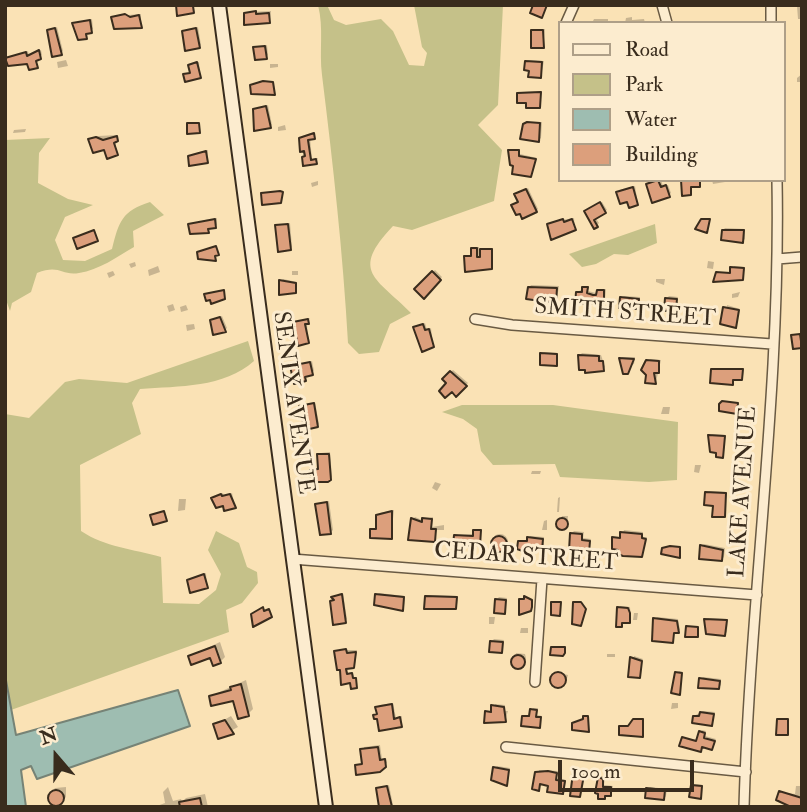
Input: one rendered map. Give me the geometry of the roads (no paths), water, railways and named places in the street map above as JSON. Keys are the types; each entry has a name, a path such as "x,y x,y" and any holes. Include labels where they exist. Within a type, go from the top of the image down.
{"street":[{"name":"SENIX AVENUE","path":"219,5 326,807"},
{"name":"LAKE AVENUE","path":"744,807 777,259 777,182"},
{"path":"777,259 802,257"},
{"name":"SMITH STREET","path":"475,319 512,325 772,344"},
{"name":"CEDAR STREET","path":"292,559 757,595"},
{"path":"535,682 542,579"},
{"path":"506,747 746,772"}],"water":[{"path":"5,675 16,735 178,690 190,726 37,779 31,766 21,770 26,807 5,807"}]}
